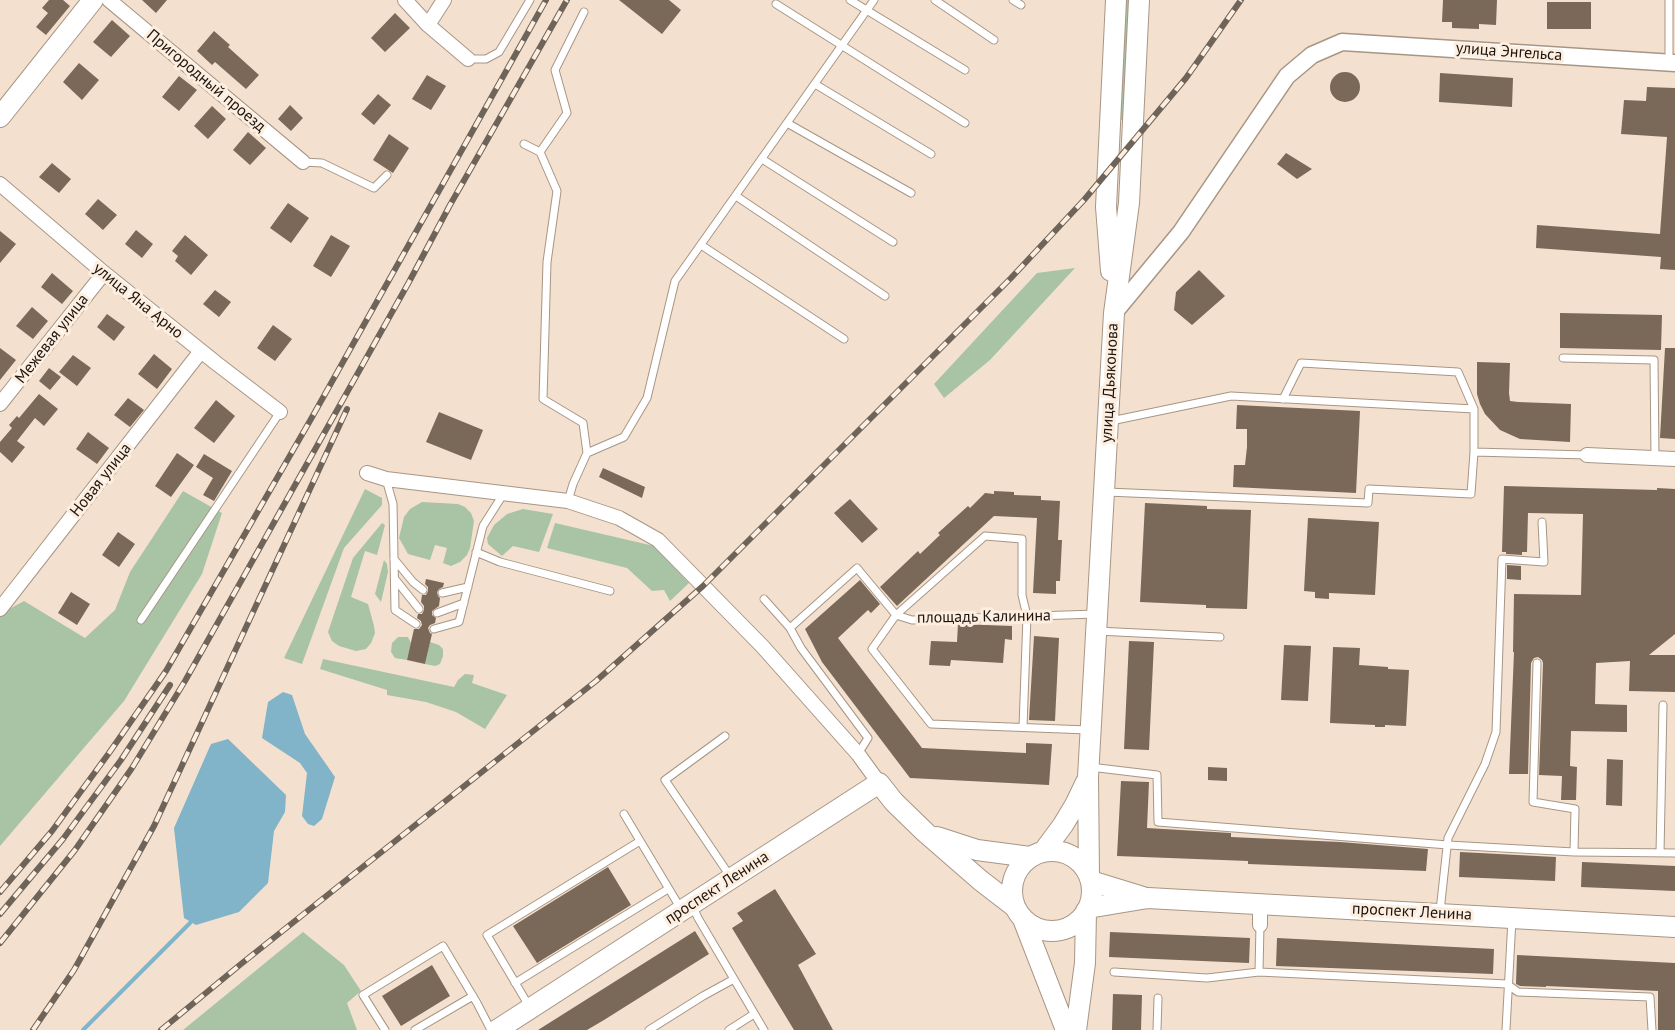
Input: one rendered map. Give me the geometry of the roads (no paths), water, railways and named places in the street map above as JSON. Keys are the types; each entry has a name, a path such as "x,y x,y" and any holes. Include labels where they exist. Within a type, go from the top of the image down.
{"main road":[{"path":"0,117 93,0"},
{"path":"1114,313 1106,207 1116,0"},
{"path":"1114,313 1128,203 1139,0"},
{"name":"улица Дьяконова","path":"1090,878 1088,772 1114,313"},
{"name":"улица Дьяконова","path":"1036,855 1064,825 1088,772"},
{"path":"879,783 894,802 926,833 1034,927 1048,931 1062,930 1075,924 1087,910"},
{"name":"проспект Ленина","path":"497,1030 879,783"},
{"path":"926,833 977,850 1036,855 1056,851 1070,855 1081,863 1090,878 1092,895 1087,910 1085,963 1076,1030"},
{"path":"1036,855 1020,867 1013,880 1012,894 1066,1030"},
{"name":"проспект Ленина","path":"1090,878 1148,898"},
{"name":"проспект Ленина","path":"1087,910 1148,898 1675,927"}],"street":[{"name":"Пригородный проезд","path":"109,0 303,162"},
{"path":"405,0 428,25 468,59"},
{"path":"428,25 444,0"},
{"name":"улица Дьяконова","path":"1114,313 1181,232 1287,76 1312,55 1342,42"},
{"name":"улица Энгельса","path":"1342,42 1672,63"},
{"name":"улица Яна Арно","path":"0,184 104,273 280,412"},
{"name":"Межевая улица","path":"0,404 104,273"},
{"name":"Новая улица","path":"0,609 201,351"},
{"path":"1587,456 1675,459"},
{"path":"367,473 386,479 568,501 619,518 658,540 763,647 858,754 879,783"},
{"path":"1260,903 1260,925"}],"lane":[{"path":"468,59 486,59 499,52 530,0"},
{"path":"850,0 965,70"},
{"path":"587,453 624,437 646,398 675,281 874,0"},
{"path":"935,0 994,40"},
{"path":"1013,0 1021,5"},
{"path":"1669,0 1672,63"},
{"path":"776,4 965,123"},
{"path":"540,152 567,113 555,70 584,12"},
{"path":"815,84 931,154"},
{"path":"787,123 911,192"},
{"path":"524,144 540,152 557,191 547,262 543,399 583,423 587,453 568,501"},
{"path":"762,159 893,242"},
{"path":"303,162 321,162 374,188 387,175"},
{"path":"736,196 885,296"},
{"path":"700,245 844,339"},
{"path":"1563,358 1654,360 1655,459"},
{"path":"1104,491 1368,503 1369,489 1471,494 1474,409 1458,372 1301,363 1283,399"},
{"path":"1108,422 1231,396 1474,409"},
{"path":"141,620 280,412"},
{"path":"1474,452 1587,456"},
{"path":"386,479 393,504 395,610 416,624"},
{"path":"434,629 459,622 483,526 504,493"},
{"path":"1440,914 1449,838 1485,764 1496,732 1502,559 1544,562 1542,522"},
{"path":"1023,727 1027,616 1022,595 1022,539 985,536 896,615 872,649 931,724 1091,730"},
{"path":"476,552 500,562 610,591"},
{"path":"394,559 413,582 423,590"},
{"name":"площадь Калинина","path":"790,628 856,568 896,615 912,620 1027,616 1220,637"},
{"path":"395,579 419,609"},
{"path":"442,593 468,587"},
{"path":"764,599 790,628 801,648 868,738 858,754"},
{"path":"437,613 464,603"},
{"path":"1537,663 1533,802 1575,809 1574,852"},
{"path":"1660,853 1663,705"},
{"path":"725,736 665,780 731,879"},
{"path":"1088,772 1157,775 1158,822 1448,845 1574,852 1675,853"},
{"path":"624,814 668,889 698,918 764,1030"},
{"path":"530,1009 487,935 640,841"},
{"path":"514,983 668,889"},
{"path":"1506,1030 1512,918"},
{"path":"1259,972 1260,925"},
{"path":"385,1030 363,995 443,946 491,1030"},
{"path":"1114,972 1207,978 1259,972 1507,984 1518,992 1650,997 1652,1030"},
{"path":"649,1030 734,979"},
{"path":"415,1030 472,996"},
{"path":"1157,1030 1158,998"},
{"path":"729,1030 754,1014"}],"water":[{"path":"283,692 292,695 305,734 335,777 322,819 314,826 308,824 302,816 307,773 300,763 262,738 268,702"},
{"path":"228,739 286,795 285,812 274,831 268,883 239,912 196,925 184,918 174,828 211,744"}],"waterway":[{"path":"83,1030 191,922"}],"railway":[{"path":"0,892 52,831 166,671 311,419 546,0"},
{"path":"0,943 75,850 132,768 185,681 567,0"},
{"path":"161,1030 596,681 703,586 1011,278 1084,200 1186,78 1241,0"},
{"path":"33,1030 74,970 154,826 347,409"},
{"path":"0,914 63,839 121,760 170,685"}]}
